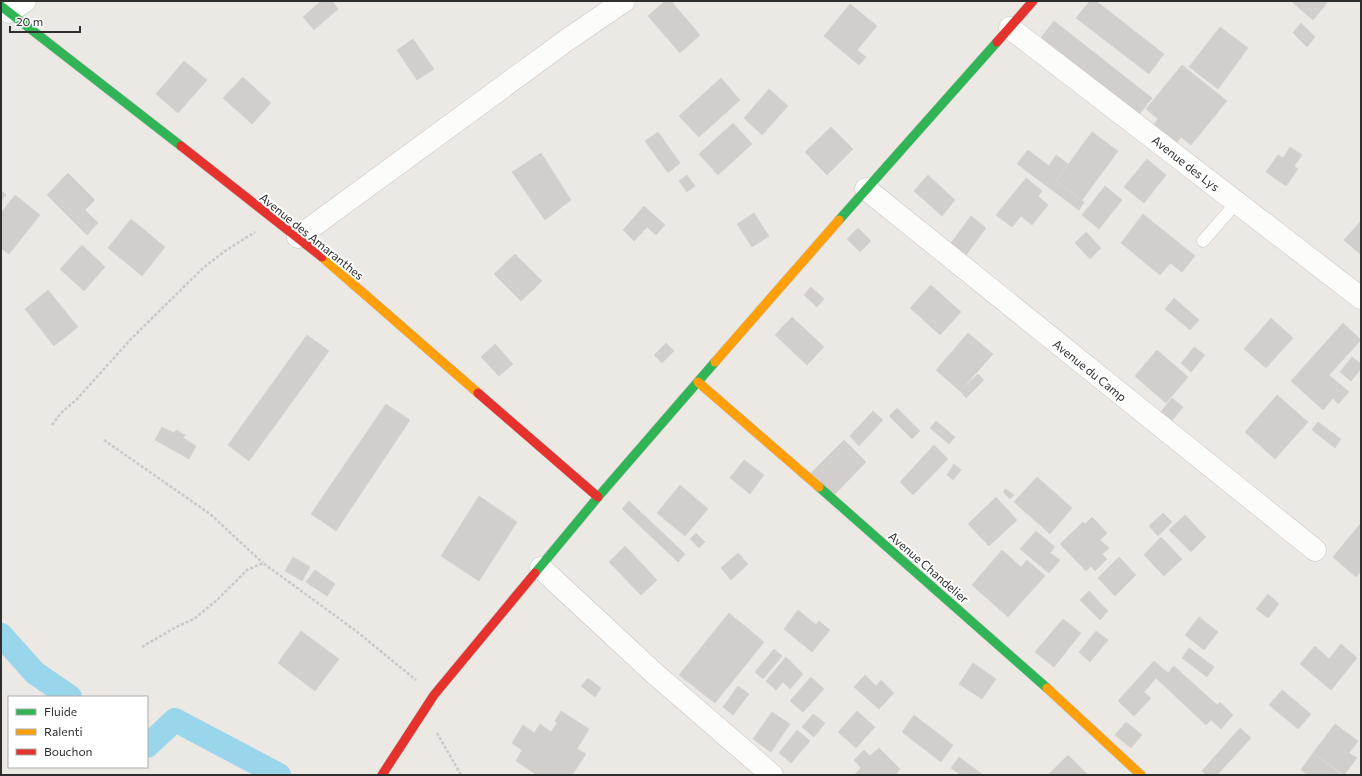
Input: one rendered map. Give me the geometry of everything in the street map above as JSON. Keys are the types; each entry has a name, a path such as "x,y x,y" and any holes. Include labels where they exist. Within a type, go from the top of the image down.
{"street":[{"path":"298,237 567,40 624,1"},
{"path":"382,775 434,695 541,568 598,497 866,189 1033,1"},
{"name":"Avenue des Amaranthes","path":"12,7 298,237 598,497"},
{"name":"Avenue des Lys","path":"1010,28 1361,298"},
{"name":"Avenue du Camp","path":"866,189 1315,550"},
{"name":"Avenue Chandelier","path":"698,382 921,576 1075,713 1141,775"},
{"path":"541,568 654,673 772,775"}],"lane":[{"path":"1203,241 1237,202"}],"path":[{"path":"52,425 61,413 77,399 131,338 203,268 225,251 275,219"},
{"path":"104,440 210,514 263,563 356,631 434,695"},
{"path":"142,647 176,627 194,619 217,600 247,570 263,563"},
{"path":"421,714 441,737 461,775"}],"building":[{"path":"321,1 332,1 338,9 314,30 303,17"},
{"path":"665,1 671,1 700,35 680,53 648,16"},
{"path":"1090,1 1096,1 1164,54 1149,74 1076,18"},
{"path":"1291,1 1325,1 1327,3 1313,20"},
{"path":"850,4 877,26 857,50 866,57 859,65 824,36"},
{"path":"1054,21 1152,98 1134,121 1036,44"},
{"path":"1301,23 1315,37 1307,47 1293,33"},
{"path":"1220,27 1248,48 1218,89 1189,67"},
{"path":"413,39 434,69 417,80 397,50"},
{"path":"184,61 207,80 178,113 156,94"},
{"path":"1182,65 1227,101 1191,145 1181,137 1172,148 1150,130 1158,119 1146,109"},
{"path":"243,77 271,103 252,124 223,98"},
{"path":"721,78 740,100 699,137 679,116"},
{"path":"769,89 788,106 762,135 744,118"},
{"path":"733,123 752,144 718,175 699,154"},
{"path":"831,127 853,149 827,175 805,152"},
{"path":"658,132 680,163 668,173 645,141"},
{"path":"1092,132 1118,151 1082,200 1056,181"},
{"path":"1290,147 1302,155 1294,166 1298,169 1286,186 1266,172 1278,155 1283,158"},
{"path":"1028,150 1049,166 1056,155 1068,164 1056,181 1084,202 1079,210 1017,164"},
{"path":"541,153 571,200 545,220 512,172"},
{"path":"1147,159 1166,175 1144,203 1124,187"},
{"path":"68,173 95,200 85,210 98,223 87,235 47,195"},
{"path":"687,175 695,186 687,192 679,181"},
{"path":"928,175 955,200 942,216 914,191"},
{"path":"1026,178 1042,191 1038,196 1048,205 1032,225 1021,216 1012,227 996,215"},
{"path":"1105,186 1122,200 1099,229 1082,215"},
{"path":"1,191 6,195 1,201"},
{"path":"15,195 40,215 9,254 1,248 1,213"},
{"path":"644,206 665,225 656,235 647,227 634,241 623,230"},
{"path":"754,213 769,236 752,247 737,224"},
{"path":"1143,214 1195,256 1182,272 1170,263 1160,275 1121,243"},
{"path":"971,216 986,228 966,255 951,243"},
{"path":"131,219 165,247 142,276 108,248"},
{"path":"1361,221 1361,253 1360,254 1344,240"},
{"path":"858,228 871,241 860,252 847,239"},
{"path":"1086,232 1101,248 1090,259 1075,243"},
{"path":"82,245 105,267 84,291 60,269"},
{"path":"515,254 542,281 521,301 494,274"},
{"path":"931,285 961,312 940,335 910,308"},
{"path":"811,287 824,299 817,307 804,295"},
{"path":"48,290 78,327 54,346 25,309"},
{"path":"1174,298 1199,320 1190,330 1165,309"},
{"path":"792,317 824,347 807,365 775,335"},
{"path":"1271,318 1293,338 1266,368 1244,349"},
{"path":"1343,323 1361,340 1329,375 1349,392 1338,404 1333,398 1323,410 1291,381"},
{"path":"968,333 993,354 960,391 936,370"},
{"path":"307,335 329,351 249,461 228,445"},
{"path":"666,343 674,351 662,363 654,355"},
{"path":"495,344 513,364 499,376 481,357"},
{"path":"1194,347 1205,355 1191,372 1181,363"},
{"path":"1157,350 1188,377 1166,403 1135,376"},
{"path":"1352,357 1361,364 1361,369 1351,381 1340,372"},
{"path":"978,374 984,380 966,398 960,391"},
{"path":"1277,395 1308,422 1275,459 1245,432"},
{"path":"1172,398 1183,407 1167,427 1156,418"},
{"path":"386,404 410,420 336,531 311,514"},
{"path":"897,408 920,431 912,439 889,416"},
{"path":"873,411 883,420 859,446 850,436"},
{"path":"936,421 955,437 949,444 930,428"},
{"path":"1318,422 1341,439 1335,448 1312,430"},
{"path":"162,427 174,433 176,430 185,435 183,438 196,446 189,459 155,440"},
{"path":"844,440 866,462 834,495 811,473"},
{"path":"934,445 948,459 913,495 900,482"},
{"path":"744,460 764,475 750,494 730,478"},
{"path":"954,464 961,470 953,480 947,475"},
{"path":"1037,477 1072,508 1050,534 1014,502"},
{"path":"680,485 708,509 685,536 657,513"},
{"path":"1006,489 1014,495 1010,499 1003,492"},
{"path":"479,496 517,522 479,581 441,556"},
{"path":"996,497 1017,520 989,546 968,524"},
{"path":"629,501 685,554 678,562 622,509"},
{"path":"1163,513 1172,522 1158,536 1149,526"},
{"path":"1185,515 1206,537 1191,552 1169,530"},
{"path":"1092,517 1107,533 1100,540 1109,548 1102,554 1107,559 1095,571 1091,566 1086,571 1060,544 1083,522 1085,524"},
{"path":"1361,523 1361,571 1356,577 1333,557"},
{"path":"1036,531 1055,547 1050,553 1060,560 1049,573 1020,549"},
{"path":"696,533 705,542 699,548 690,539"},
{"path":"1161,537 1182,559 1164,576 1144,555"},
{"path":"625,546 657,580 641,595 609,562"},
{"path":"1002,550 1021,567 1027,560 1045,576 1008,617 972,585"},
{"path":"738,553 748,564 731,580 721,568"},
{"path":"293,557 310,567 302,581 285,571"},
{"path":"1119,557 1136,575 1115,596 1098,578"},
{"path":"315,570 335,584 327,596 306,582"},
{"path":"1089,591 1108,611 1100,620 1080,600"},
{"path":"1268,594 1279,604 1268,618 1256,609"},
{"path":"798,610 816,625 819,621 830,630 812,652 784,629"},
{"path":"729,613 764,642 715,703 679,675"},
{"path":"1199,617 1218,632 1204,650 1185,635"},
{"path":"1063,619 1081,633 1054,667 1035,652"},
{"path":"301,631 339,659 315,691 278,663"},
{"path":"1096,631 1108,640 1090,662 1079,652"},
{"path":"1341,644 1357,658 1331,690 1300,664 1315,646 1329,659"},
{"path":"1189,648 1214,667 1207,677 1182,658"},
{"path":"774,649 782,656 763,679 755,672"},
{"path":"786,657 803,674 790,689 783,682 776,690 766,681"},
{"path":"1154,661 1168,673 1174,666 1217,705 1220,702 1233,715 1221,729 1211,720 1206,725 1156,678 1144,692 1151,698 1134,716 1118,701"},
{"path":"973,663 996,679 982,699 959,684"},
{"path":"865,675 876,686 881,680 894,693 879,709 854,687"},
{"path":"811,677 824,689 803,712 790,701"},
{"path":"588,678 601,688 595,697 581,686"},
{"path":"738,686 749,694 733,715 723,707"},
{"path":"1282,690 1311,714 1298,729 1269,705"},
{"path":"561,711 589,729 577,749 586,754 572,775 537,775 516,761 522,750 512,743 523,725 534,733 540,724 551,732 557,723 555,721"},
{"path":"857,711 875,727 856,748 838,732"},
{"path":"772,712 790,724 771,752 753,739"},
{"path":"813,714 825,723 814,737 802,727"},
{"path":"914,715 953,745 941,762 902,732"},
{"path":"1126,722 1142,735 1131,748 1115,735"},
{"path":"1335,724 1358,741 1349,753 1357,758 1344,775 1313,753"},
{"path":"1240,728 1251,738 1217,775 1206,775 1202,771"},
{"path":"797,730 810,741 791,763 779,753"},
{"path":"879,748 900,769 895,775 854,775 861,768 854,760 864,750 870,756"},
{"path":"1313,753 1342,775 1308,775 1301,770"},
{"path":"1068,755 1088,775 1048,775"},
{"path":"959,757 983,775 961,775 951,768"}],"waterway":[{"path":"1,635 35,673 69,696"},
{"path":"148,745 175,720 279,775"}],"traffic: fast":[{"path":"1,6 181,146"},
{"path":"839,220 997,42"},
{"path":"535,573 598,497 715,362"},
{"path":"819,487 1047,688"}],"traffic: slow":[{"path":"715,362 839,220"},
{"path":"322,257 478,393"},
{"path":"698,382 819,487"},
{"path":"1047,688 1141,775"}],"traffic: jam":[{"path":"997,42 1033,1"},
{"path":"181,146 322,257"},
{"path":"478,393 598,497"},
{"path":"382,775 434,695 535,573"}]}
